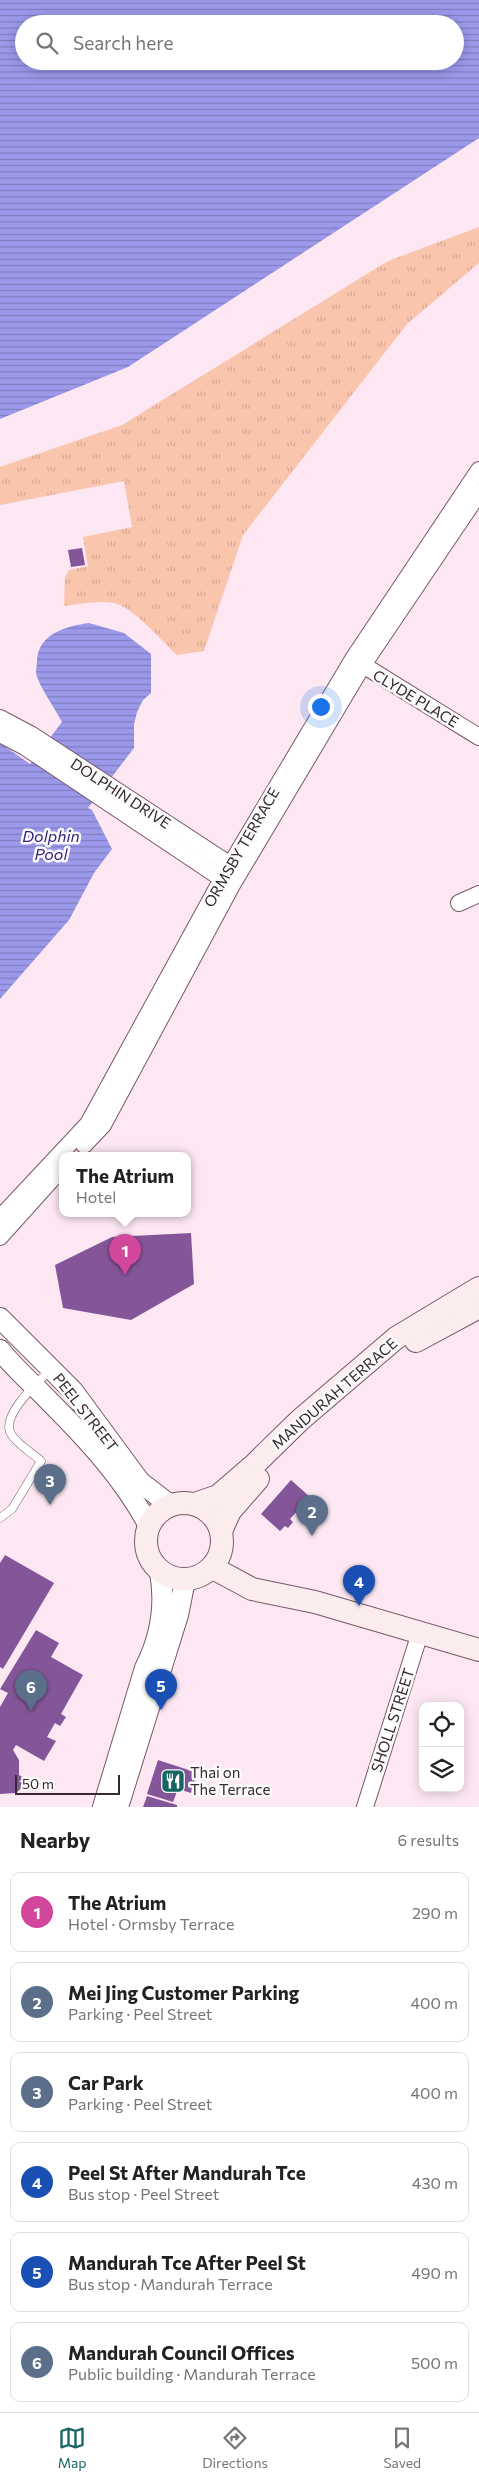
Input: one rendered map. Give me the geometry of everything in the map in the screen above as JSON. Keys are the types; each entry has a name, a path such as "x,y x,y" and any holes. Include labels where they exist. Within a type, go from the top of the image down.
{"main road":[{"name":"MANDURAH TERRACE","path":"195,1504 218,1496 254,1466 300,1420 396,1338 479,1288"},
{"name":"MANDURAH TERRACE","path":"219,1550 230,1511 247,1489 325,1414 409,1345 479,1307"},
{"path":"182,1503 195,1504 207,1510 216,1519 219,1550 205,1574 185,1580 176,1579 160,1572 148,1556 146,1546 149,1526 158,1514 170,1505 182,1503"},
{"path":"219,1550 251,1575 315,1602 479,1650"}],"street":[{"name":"ORMSBY TERRACE","path":"62,1152 88,1124 231,875 358,662 479,470"},
{"name":"ORMSBY TERRACE","path":"358,662 479,493"},
{"name":"CLYDE PLACE","path":"358,662 479,736"},
{"name":"DOLPHIN DRIVE","path":"5,728 148,811 231,875"},
{"name":"DOLPHIN DRIVE","path":"5,728 150,831 231,875"},
{"name":"ORMSBY TERRACE","path":"78,1152 102,1125 231,875"},
{"path":"459,903 479,894"},
{"name":"ORMSBY TERRACE","path":"0,1218 59,1155"},
{"path":"0,1237 59,1171"},
{"name":"PEEL STREET","path":"0,1318 73,1391 140,1482 170,1505"},
{"name":"PEEL STREET","path":"0,1350 74,1425 110,1467 128,1490 149,1526"},
{"path":"103,1807 145,1668 155,1648 162,1617 163,1589 160,1572"},
{"path":"118,1807 178,1615 185,1580"},
{"name":"SHOLL STREET","path":"365,1807 420,1633"}],"lane":[{"path":"0,1518 12,1509 40,1461 11,1434 8,1425 10,1415 34,1386 52,1369"}],"green space":[{"path":"479,227 479,263 407,324 243,535 204,651 177,655 130,611 114,603 95,602 64,606 65,577 69,570 88,566 83,537 132,527 124,481 0,505 0,467 122,425 388,261"}],"water":[{"path":"0,0 479,0 479,138 128,367 0,419"},
{"name":"Dolphin Pool","path":"89,623 124,633 151,654 151,693 143,700 137,712 134,724 134,748 88,808 92,810 112,849 94,873 69,920 0,999 0,743 30,764 62,722 37,677 39,652 42,644 55,633 71,626"}],"building":[{"path":"82,548 85,565 71,567 68,550"},
{"path":"191,1233 194,1284 131,1320 63,1308 55,1265 112,1237"},
{"path":"291,1480 310,1497 290,1519 293,1522 288,1528 285,1526 280,1531 261,1514"},
{"path":"5,1555 54,1583 3,1669 0,1667 0,1563"},
{"path":"36,1630 59,1643 51,1657 83,1675 61,1714 66,1717 60,1726 55,1723 47,1737 56,1741 44,1761 16,1745 13,1750 19,1760 19,1775 29,1781 16,1793 0,1794 0,1707 8,1693 0,1689"},
{"name":"Thai on The Terrace","path":"158,1760 198,1773 191,1793 178,1789 173,1802 147,1794"},
{"path":"147,1796 177,1805 177,1807 143,1807"}],"place":[{"name":"The Atrium","path":"125,1275"},
{"name":"Car Park","path":"50,1505"},
{"name":"Mei Jing Customer Parking","path":"312,1536"},
{"name":"Peel St After Mandurah Tce","path":"359,1606"},
{"name":"Mandurah Tce After Peel St","path":"161,1710"},
{"name":"Mandurah Council Offices","path":"31,1711"},
{"name":"Thai on The Terrace","path":"173,1781"}]}
